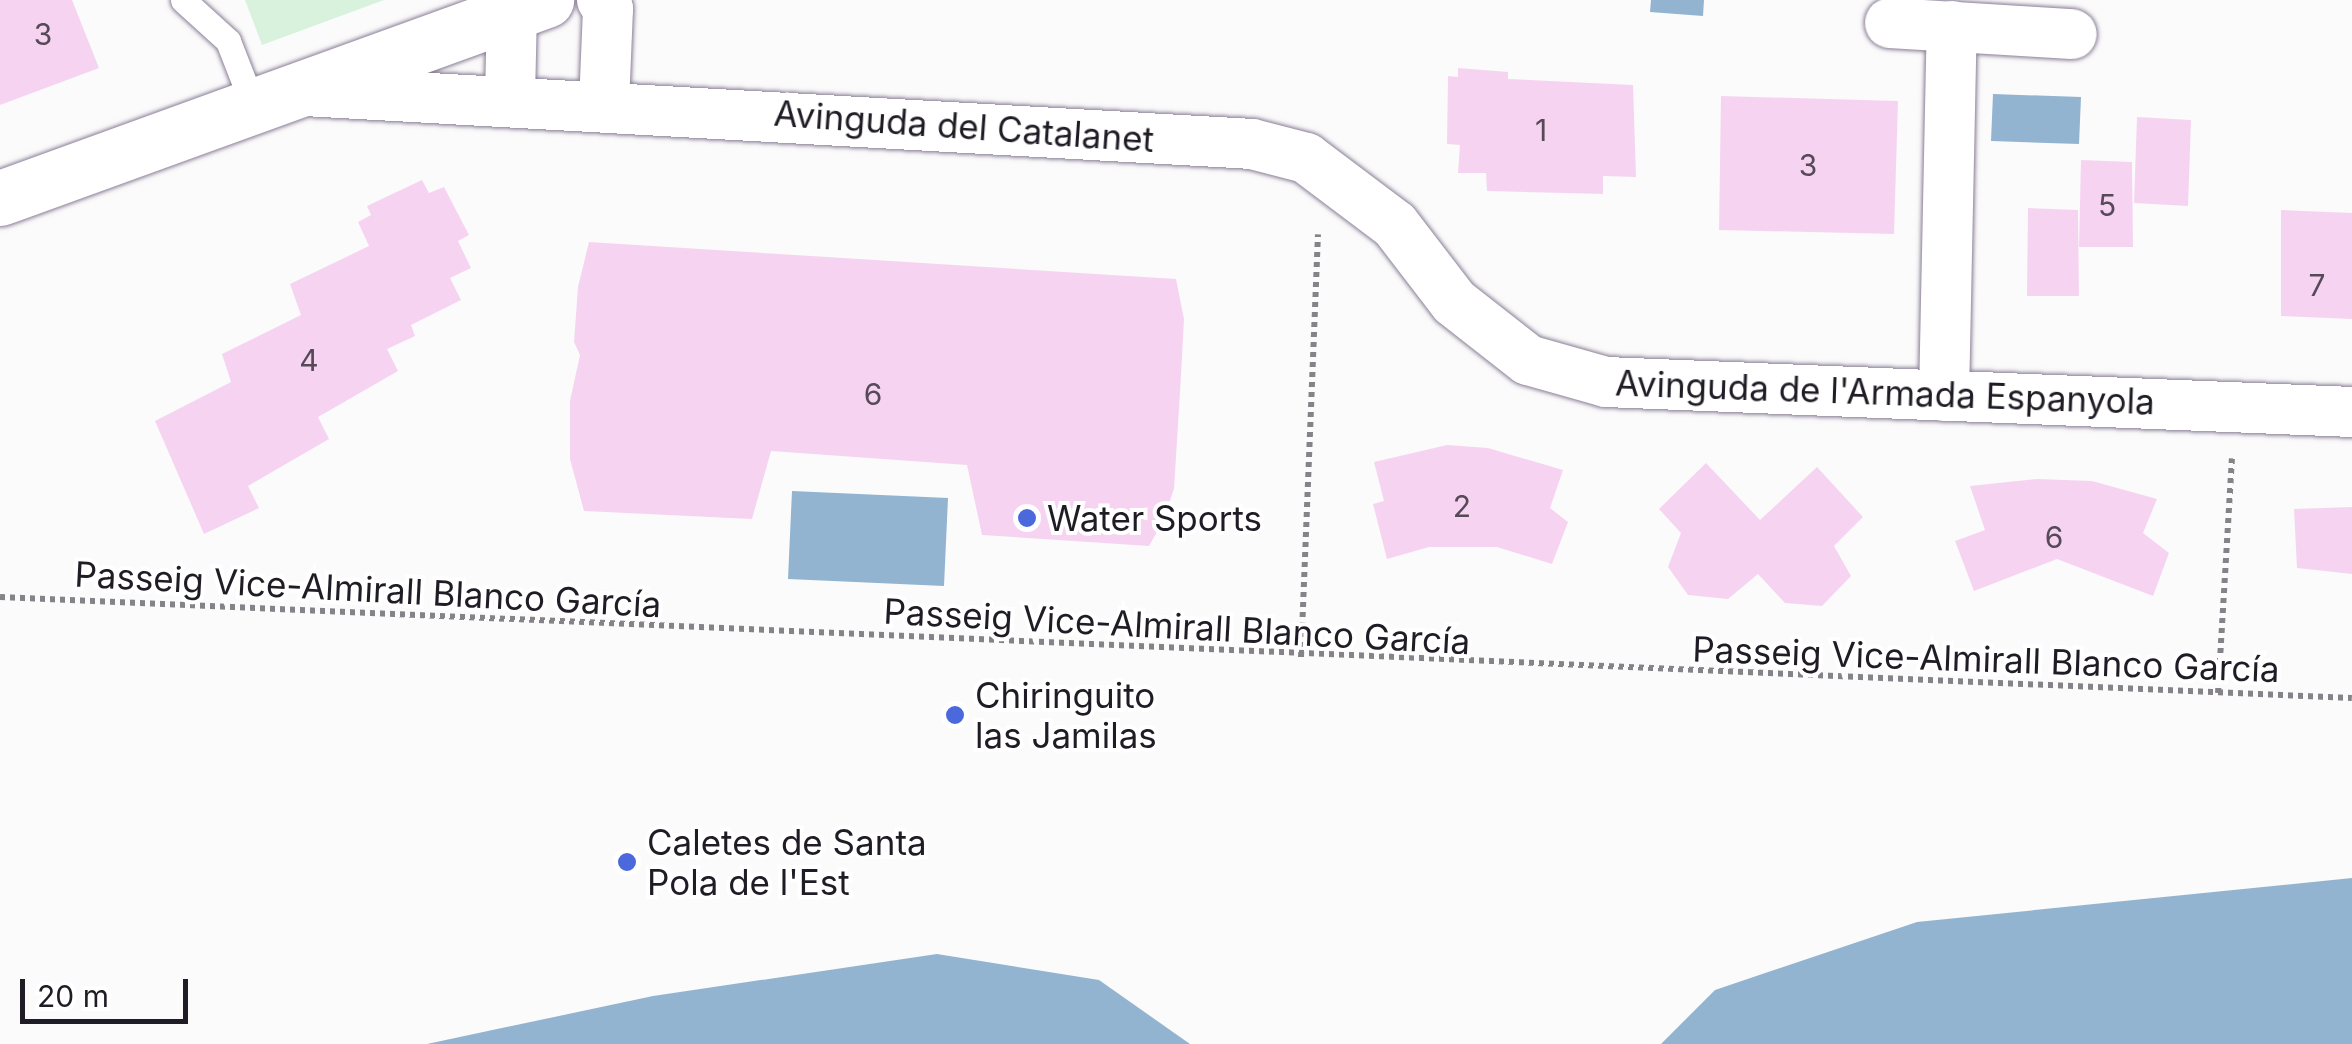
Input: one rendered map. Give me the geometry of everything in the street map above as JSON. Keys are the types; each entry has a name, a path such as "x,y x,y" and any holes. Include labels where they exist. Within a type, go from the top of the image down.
{"street":[{"path":"602,0 608,9 604,103"},
{"path":"0,198 529,6"},
{"path":"510,98 529,6"},
{"path":"1890,23 2072,34"},
{"path":"1944,396 1952,26"},
{"name":"Avinguda del Catalanet","path":"275,98 510,98 1252,144 1289,150 1320,166"},
{"name":"Avinguda de l'Armada Espanyola","path":"1320,166 1395,225 1454,302 1528,360 1606,382 2352,412"}],"lane":[{"path":"183,0 228,41 275,98"}],"path":[{"path":"1301,658 1320,166"},
{"path":"2218,693 2235,407"},
{"name":"Passeig Vice-Almirall Blanco García","path":"0,597 1301,658 2352,698"}],"green space":[{"path":"245,0 384,0 262,45"}],"water":[{"path":"1651,0 1704,0 1703,16 1650,12"},
{"path":"1993,94 2081,97 2079,144 1991,141"},
{"path":"792,491 948,498 944,586 788,579"},
{"path":"2352,878 2352,1044 1661,1044 1715,990 1917,922"},
{"path":"937,954 1099,980 1190,1044 427,1044 653,996"}],"building":[{"path":"0,0 72,0 99,68 0,105"},
{"path":"1458,68 1508,72 1508,79 1633,85 1636,177 1603,176 1603,194 1487,191 1486,173 1458,173 1460,145 1447,144 1448,76 1458,77"},
{"path":"1721,96 1898,101 1894,234 1719,230"},
{"path":"2137,117 2191,120 2188,206 2134,203"},
{"path":"2081,160 2132,162 2133,247 2079,247"},
{"path":"422,180 429,193 444,187 469,235 458,241 471,268 450,278 461,300 411,325 415,336 387,349 398,371 318,417 329,439 248,486 259,508 204,534 155,421 231,382 222,354 301,315 290,284 369,246 358,222 371,215 367,206"},
{"path":"2028,208 2078,210 2079,296 2027,296"},
{"path":"2281,210 2352,213 2352,319 2281,316"},
{"path":"589,242 1176,279 1184,319 1181,376 1174,489 1162,523 1149,546 982,535 967,465 771,451 752,519 584,511 570,459 570,401 580,355 574,342 578,287"},
{"path":"1447,445 1488,448 1563,470 1550,508 1568,522 1552,564 1497,547 1429,547 1387,559 1373,504 1384,501 1374,462"},
{"path":"1706,463 1760,520 1817,467 1863,517 1834,546 1851,576 1822,606 1785,603 1758,574 1728,599 1688,595 1668,567 1681,533 1659,509"},
{"path":"2037,479 2092,481 2157,499 2143,533 2169,553 2153,596 2057,559 1974,591 1955,541 1985,530 1970,486"},
{"path":"2352,507 2352,574 2297,568 2294,509"}],"place":[{"name":"Water Sports","path":"1027,518"},
{"name":"Chiringuito las Jamilas","path":"955,715"},
{"name":"Caletes de Santa Pola de l'Est","path":"627,862"}]}
